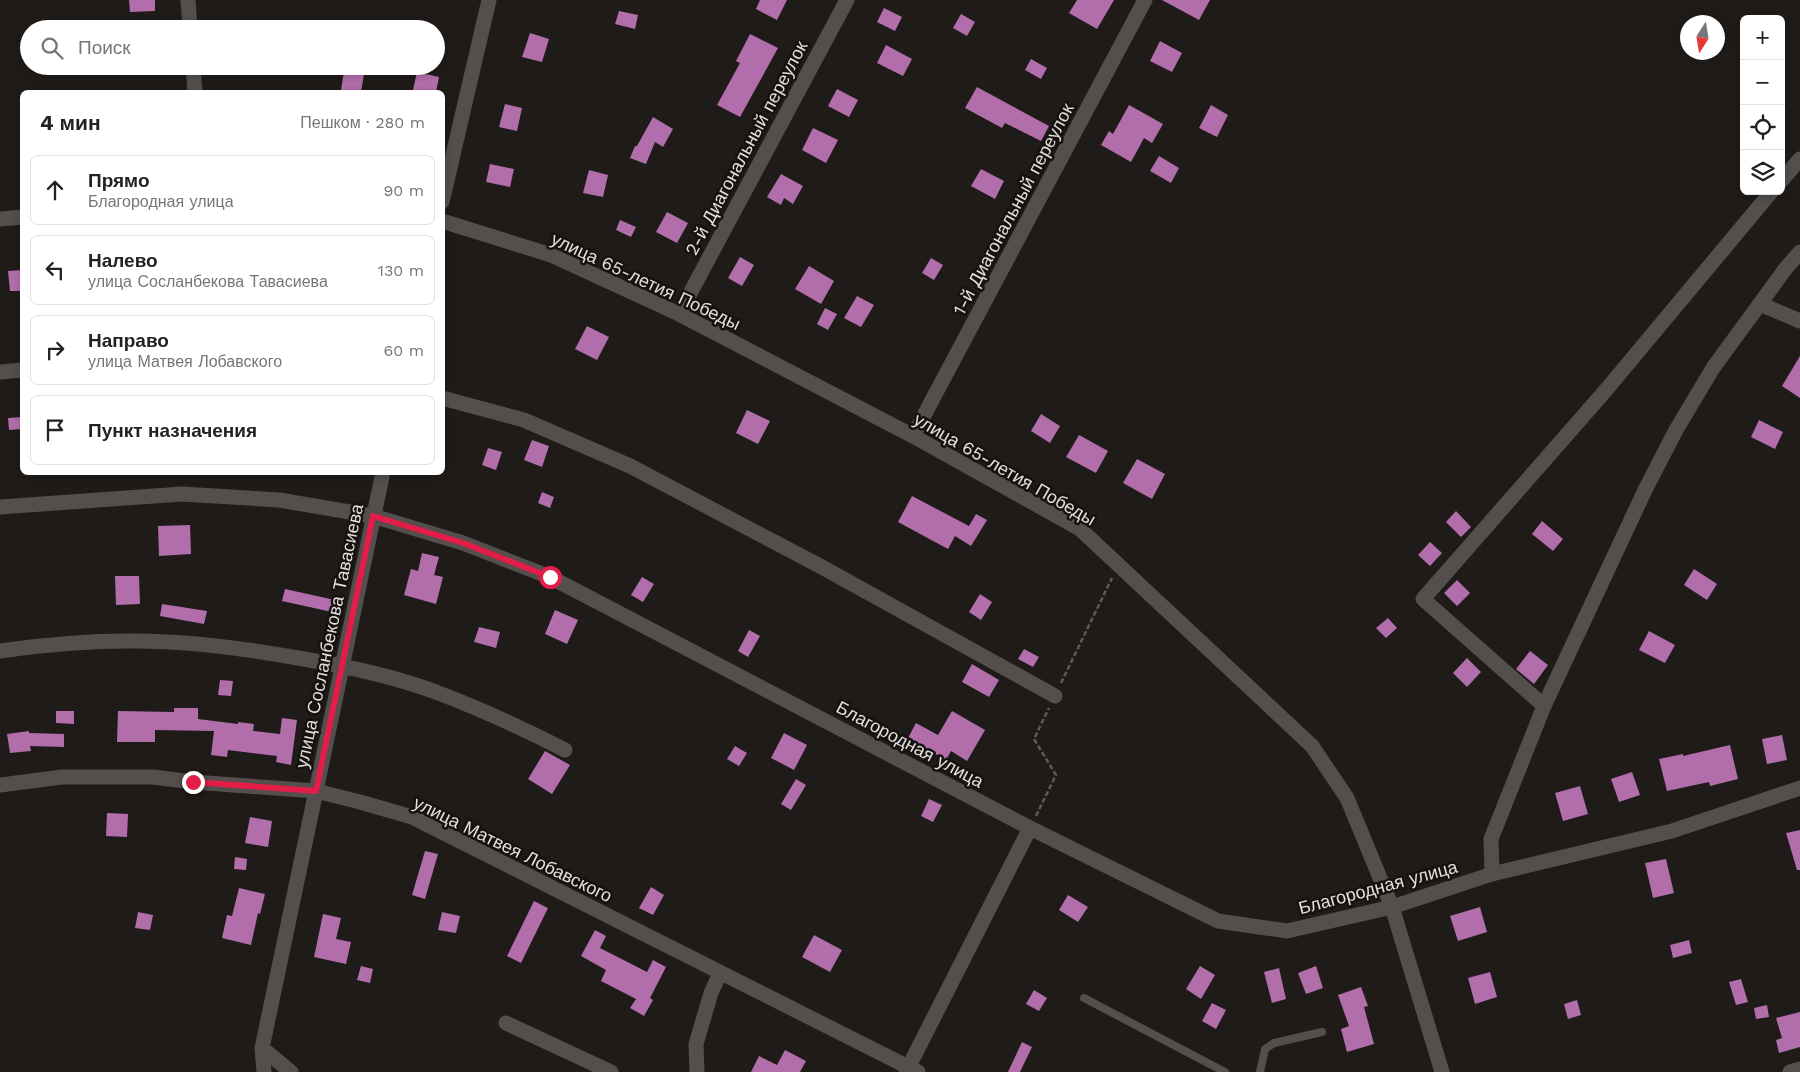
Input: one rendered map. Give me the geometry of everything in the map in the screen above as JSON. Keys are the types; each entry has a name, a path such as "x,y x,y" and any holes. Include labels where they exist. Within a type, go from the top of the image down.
{"street":[{"path":"188,0 189,20"},
{"path":"445,189 489,0"},
{"name":"2-й Диагональный переулок","path":"679,314 847,0"},
{"name":"1-й Диагональный переулок","path":"913,436 1145,0"},
{"path":"194,75 195,90"},
{"path":"1785,176 1800,159"},
{"path":"1544,706 1423,599 1606,390 1769,195"},
{"path":"0,219 20,217"},
{"name":"улица 65-летия Победы","path":"445,222 551,255 679,314 913,436 1080,529 1312,746 1347,798 1392,907 1442,1072"},
{"path":"1492,874 1491,840 1544,706 1645,490 1676,430 1713,368 1786,268 1800,252"},
{"path":"1760,304 1800,321"},
{"path":"0,372 20,370"},
{"path":"445,399 524,420 630,466 820,566 1055,696"},
{"name":"улица Сосланбекова Тавасиева","path":"264,1072 262,1048 382,475"},
{"name":"Благородная улица","path":"0,508 182,494 279,500 373,516 463,543 550,577 1030,828 1218,921 1286,931 1392,907 1492,874 1672,831 1800,788"},
{"path":"0,651 91,642 160,641 259,651 343,665 440,693 515,725 565,750"},
{"name":"улица Матвея Лобавского","path":"0,785 62,777 153,777 193,782 316,791 412,817 911,1070"},
{"path":"911,1070 1030,828"},
{"path":"697,1072 696,1044 711,993 720,972"},
{"path":"506,1023 611,1072"},
{"path":"262,1048 291,1072"},
{"path":"1790,1072 1800,1069"}],"lane":[{"path":"1084,998 1225,1072"},
{"path":"1260,1072 1265,1049 1274,1043 1322,1032"}],"building":[{"path":"129,0 155,0 155,11 130,12"},
{"path":"760,0 787,0 777,20 756,9"},
{"path":"1077,0 1114,0 1097,29 1069,13"},
{"path":"1162,0 1210,0 1199,20"},
{"path":"884,8 902,17 895,31 877,22"},
{"path":"619,11 638,15 635,29 615,24"},
{"path":"961,14 975,22 967,36 953,28"},
{"path":"530,33 549,39 542,62 522,57"},
{"path":"750,34 778,48 740,117 717,105 740,63 736,61"},
{"path":"1160,41 1182,53 1172,72 1150,61"},
{"path":"886,45 912,59 903,76 877,63"},
{"path":"1031,59 1047,68 1041,79 1025,70"},
{"path":"343,75 364,75 361,90 341,90"},
{"path":"416,75 439,77 436,90 413,90"},
{"path":"977,87 1049,126 1041,141 1005,123 1002,128 965,108"},
{"path":"837,89 858,100 849,117 828,106"},
{"path":"505,104 522,108 517,131 499,127"},
{"path":"1129,105 1163,124 1152,143 1144,138 1131,162 1101,145 1109,131 1113,134"},
{"path":"1211,105 1228,115 1217,137 1199,128"},
{"path":"653,117 673,129 663,147 655,142 646,164 630,158 635,146 637,146"},
{"path":"813,128 838,140 826,163 802,150"},
{"path":"1159,156 1179,168 1171,183 1150,171"},
{"path":"490,164 514,169 510,187 486,182"},
{"path":"981,169 1004,181 995,199 971,186"},
{"path":"589,170 608,175 603,197 583,193"},
{"path":"781,174 803,186 793,204 784,198 781,205 767,197"},
{"path":"667,212 688,223 677,243 656,232"},
{"path":"620,220 636,227 631,237 616,230"},
{"path":"740,257 754,265 742,286 728,278"},
{"path":"931,258 943,265 934,280 922,273"},
{"path":"809,266 834,281 821,304 795,289"},
{"path":"20,270 20,291 10,291 8,271"},
{"path":"857,296 874,305 861,327 844,318"},
{"path":"825,308 837,314 828,330 817,324"},
{"path":"587,326 609,337 597,360 575,349"},
{"path":"1800,356 1800,398 1782,386"},
{"path":"747,410 770,421 758,444 736,433"},
{"path":"1041,414 1060,426 1050,443 1031,431"},
{"path":"20,417 20,429 9,430 8,418"},
{"path":"1759,420 1783,432 1775,449 1751,437"},
{"path":"1079,435 1108,451 1096,473 1066,457"},
{"path":"532,440 549,446 542,467 524,460"},
{"path":"488,448 502,452 496,470 482,465"},
{"path":"1137,459 1165,474 1152,499 1123,483"},
{"path":"542,492 554,497 550,508 538,503"},
{"path":"912,496 969,526 976,514 987,520 971,546 955,536 948,549 898,522"},
{"path":"1456,511 1471,527 1461,537 1446,522"},
{"path":"1542,521 1563,539 1553,551 1532,534"},
{"path":"190,525 191,554 159,556 158,526"},
{"path":"1430,542 1442,553 1430,566 1418,555"},
{"path":"422,553 439,557 434,575 443,577 436,604 404,595 411,569 418,571"},
{"path":"1694,569 1717,584 1707,600 1684,585"},
{"path":"115,576 139,576 140,604 116,605"},
{"path":"642,577 654,584 643,602 631,595"},
{"path":"1457,580 1470,593 1457,606 1444,593"},
{"path":"285,589 344,602 341,614 282,601"},
{"path":"980,594 992,602 981,620 969,612"},
{"path":"162,604 207,611 204,624 160,616"},
{"path":"555,610 578,620 567,644 545,634"},
{"path":"1388,618 1397,628 1386,638 1376,628"},
{"path":"479,627 500,632 496,648 474,642"},
{"path":"749,630 760,636 748,657 738,651"},
{"path":"1649,631 1675,645 1665,663 1639,650"},
{"path":"1024,649 1039,657 1033,667 1018,659"},
{"path":"1530,651 1548,665 1534,684 1516,669"},
{"path":"1467,658 1481,672 1467,687 1453,673"},
{"path":"972,664 999,680 989,697 962,682"},
{"path":"220,680 233,681 231,696 218,695"},
{"path":"174,708 198,708 198,719 254,724 253,731 280,734 282,718 297,720 291,765 276,762 277,756 228,750 227,757 211,755 214,731 155,730 155,742 117,742 118,711 174,712"},
{"path":"56,711 74,711 74,724 56,723"},
{"path":"952,711 985,730 967,761 951,751 946,760 907,740 916,723 938,735"},
{"path":"29,731 29,733 64,734 64,747 30,746 31,751 10,753 7,734"},
{"path":"784,733 807,745 794,770 771,758"},
{"path":"1782,735 1787,760 1767,764 1762,739"},
{"path":"1730,745 1738,779 1710,786 1709,782 1667,791 1659,759 1683,754 1683,756"},
{"path":"735,746 747,753 739,766 727,759"},
{"path":"545,751 570,765 552,794 528,779"},
{"path":"1632,772 1640,795 1619,802 1611,779"},
{"path":"796,779 806,785 791,810 781,804"},
{"path":"1580,786 1588,814 1563,821 1555,793"},
{"path":"929,799 942,805 933,822 921,816"},
{"path":"107,813 128,814 127,837 106,836"},
{"path":"250,817 272,821 268,847 245,843"},
{"path":"1800,830 1800,870 1797,870 1786,833"},
{"path":"425,851 438,854 425,899 412,895"},
{"path":"235,857 247,859 246,870 234,869"},
{"path":"1666,859 1674,893 1653,898 1645,863"},
{"path":"651,887 664,895 653,915 639,908"},
{"path":"239,888 265,894 260,914 258,913 251,945 222,938 227,915 232,916"},
{"path":"1068,895 1088,907 1078,922 1059,910"},
{"path":"534,901 548,908 521,963 507,956"},
{"path":"1480,907 1487,932 1458,941 1450,916"},
{"path":"138,912 153,915 150,930 135,928"},
{"path":"442,912 460,916 456,933 438,930"},
{"path":"323,914 341,918 336,939 351,942 346,964 314,957"},
{"path":"595,930 606,936 600,948 647,972 653,960 666,967 650,998 653,1000 644,1016 630,1008 636,999 601,981 606,970 581,956"},
{"path":"814,935 842,950 830,972 802,957"},
{"path":"1689,940 1692,953 1673,958 1670,945"},
{"path":"361,966 373,969 370,983 357,980"},
{"path":"1200,966 1215,975 1201,999 1186,989"},
{"path":"1316,966 1323,988 1306,994 1298,973"},
{"path":"1279,968 1286,999 1272,1003 1264,972"},
{"path":"1490,972 1497,997 1475,1004 1468,978"},
{"path":"1741,979 1748,1002 1736,1005 1729,982"},
{"path":"1361,987 1368,1006 1364,1007 1374,1044 1347,1052 1341,1029 1349,1026 1338,995"},
{"path":"1034,990 1047,998 1039,1011 1026,1004"},
{"path":"1577,1000 1581,1015 1568,1019 1564,1004"},
{"path":"1212,1003 1226,1010 1216,1029 1202,1021"},
{"path":"1767,1005 1769,1017 1756,1019 1754,1008"},
{"path":"1800,1012 1800,1047 1779,1053 1776,1040 1782,1038 1776,1018"},
{"path":"1022,1042 1032,1047 1020,1072 1008,1072"},
{"path":"785,1050 806,1061 800,1072 751,1072 759,1056 777,1065"}],"route":[{"path":"193,782 316,791 373,516 463,543 550,577"}]}
